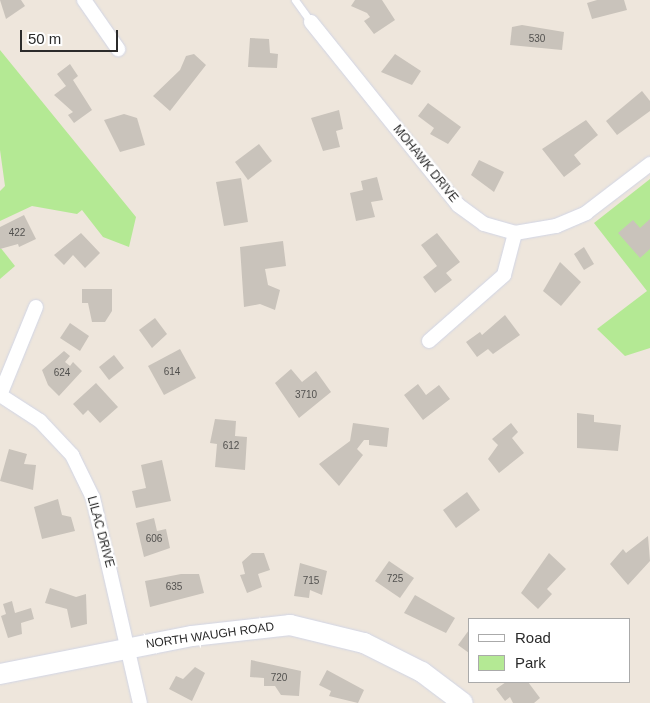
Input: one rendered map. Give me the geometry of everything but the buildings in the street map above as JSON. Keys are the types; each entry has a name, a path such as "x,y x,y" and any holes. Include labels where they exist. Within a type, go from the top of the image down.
{"street":[{"path":"84,0 118,49"},
{"name":"MOHAWK DRIVE","path":"310,22 458,205 484,224 515,234 556,226 586,213 650,164"},
{"path":"429,341 504,275 515,234"},
{"path":"0,395 36,307"},
{"name":"LILAC DRIVE","path":"0,395 40,421 74,460 93,498 140,703"},
{"name":"NORTH WAUGH ROAD","path":"0,674 128,647 290,626 364,643 422,672 463,703"}],"lane":[{"path":"295,0 310,22"}],"green space":[{"path":"0,50 136,217 129,247 103,237 82,210 77,214 32,206 0,221 0,191 5,186 0,150"},
{"path":"650,179 650,348 625,356 597,329 647,291 594,223"},
{"path":"0,247 15,266 0,279"}]}
